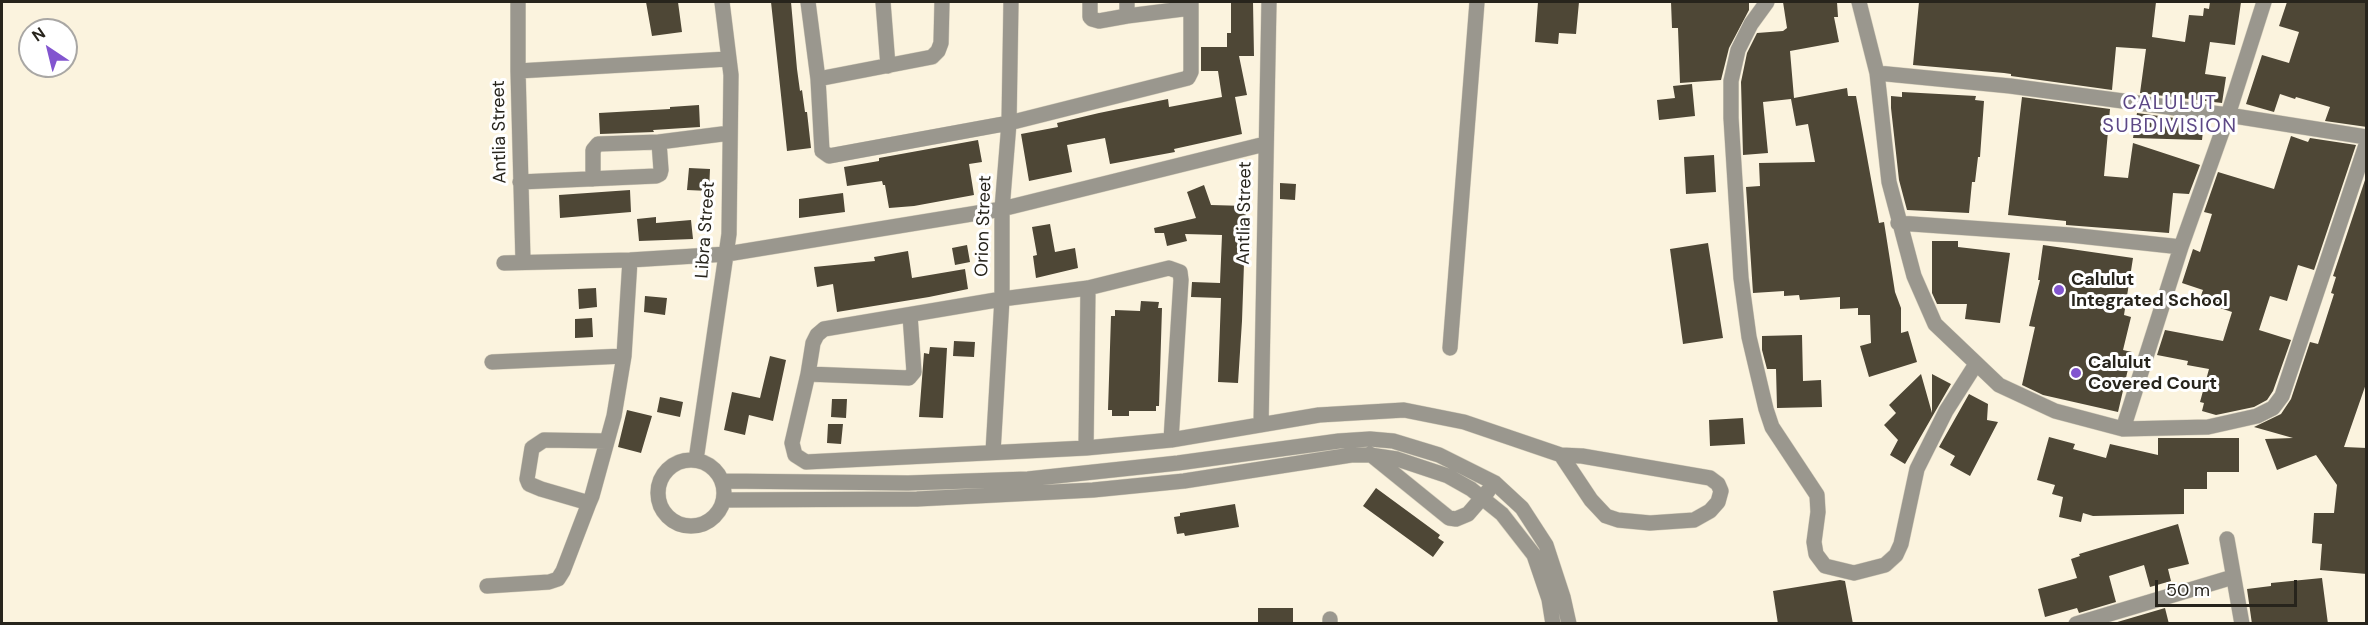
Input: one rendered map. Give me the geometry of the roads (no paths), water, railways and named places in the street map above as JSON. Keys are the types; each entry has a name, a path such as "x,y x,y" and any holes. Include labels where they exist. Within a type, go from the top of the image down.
{"street":[{"name":"Antlia Street","path":"518,2 523,261"},
{"name":"Libra Street","path":"696,460 727,254 731,75 722,2"},
{"path":"808,2 819,79 822,151 829,156 1009,123 1188,78 1191,72 1191,5 1127,9 1100,21 1092,20 1090,17 1090,2"},
{"path":"883,2 888,66"},
{"path":"819,79 932,57 938,51 941,43 942,2"},
{"name":"Orion Street","path":"993,452 1002,299 1002,209 1009,123 1011,2"},
{"name":"Antlia Street","path":"1261,425 1269,2"},
{"path":"1450,348 1477,2"},
{"path":"1767,2 1750,24 1738,50 1731,81 1731,118 1741,278 1749,337 1769,418 1783,447 1808,479 1816,495 1818,512 1814,542 1816,554 1825,566 1854,573 1885,566 1896,555 1901,544 1917,469 1946,411 1976,364"},
{"path":"1859,2 1877,73 1889,182 1914,276 1935,324 1999,385 2055,411 2123,429 2208,427 2257,417 2273,408 2282,396 2367,145"},
{"path":"2123,429 2181,247 2228,115 2264,2"},
{"path":"518,71 728,59"},
{"path":"1877,73 2010,86 2228,115 2367,137"},
{"path":"593,179 593,150 598,144 660,142 730,133"},
{"path":"520,182 660,174 660,142"},
{"path":"504,263 630,260 727,254 1002,209 1265,144"},
{"path":"1899,223 2070,235 2181,247"},
{"path":"487,586 549,582 558,579 563,571 590,503 614,416 624,356 630,260"},
{"path":"1171,440 1180,272 1169,268 1088,288 1002,299 824,329 813,343 792,442 795,455 806,462 1086,448 1171,440 1332,414 1404,410 1464,422 1561,455 1582,456 1710,478 1718,484 1721,491 1718,502 1710,511 1694,520 1650,522 1618,520 1606,516 1591,500 1561,455"},
{"path":"1086,448 1088,288"},
{"path":"808,374 909,378 914,372 910,315"},
{"path":"492,362 624,356"},
{"path":"724,500 917,500 1028,479 1189,462 1340,441 1370,439 1393,441 1439,455 1495,483 1522,508 1546,545 1556,598 1553,624"},
{"path":"1370,439 1370,455"},
{"path":"590,503 529,484 527,479 532,448 544,440 607,441"},
{"path":"723,481 908,483 971,489 1093,490 1184,481 1324,459 1370,455 1397,459 1448,476 1483,498 1502,514 1534,555 1569,624"},
{"path":"1370,455 1449,518 1462,518 1495,483"},
{"path":"685,460 706,463 723,481 724,500 712,519 692,526 681,524 663,512 658,491 666,471 675,464 685,460"},
{"path":"2227,539 2242,624"},
{"path":"2076,624 2233,577"}],"place":[{"name":"Calulut Integrated School","path":"2059,290"},
{"name":"Calulut Covered Court","path":"2076,373"}],"district":[{"name":"CALULUT SUBDIVISION","path":"2170,116"}]}
